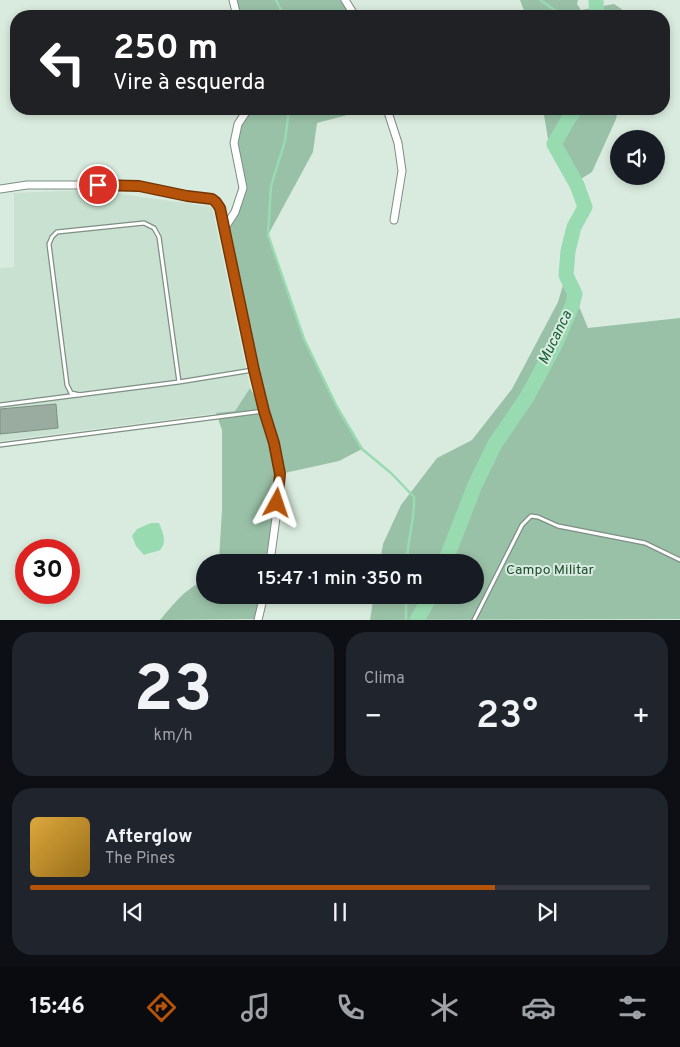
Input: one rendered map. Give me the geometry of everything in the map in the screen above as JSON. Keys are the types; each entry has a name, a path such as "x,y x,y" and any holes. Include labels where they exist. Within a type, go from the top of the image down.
{"street":[{"path":"224,229 235,212 243,188 234,143 238,124 244,115"},
{"path":"389,115 398,143 402,171 394,220"},
{"path":"0,189 26,185 124,185 212,199 216,202 220,208 254,370 274,443 280,474 271,554"},
{"path":"258,620 262,604"}],"lane":[{"path":"80,395 71,393 67,385 49,244 57,232 144,223 154,228 159,237 179,382"},
{"path":"0,405 179,382 254,370"},
{"path":"0,445 264,411"},
{"path":"474,620 522,525 530,516 538,516 558,526 645,543 680,560"}],"shaded area":[{"path":"93,190 212,207 250,388 235,411 0,441 0,268 14,267 14,193"},
{"path":"151,523 159,523 164,536 164,544 160,550 144,555 136,546 132,536 137,529"}],"green space":[{"path":"233,0 345,0 351,10 236,10"},
{"path":"520,0 578,0 577,4 581,10 524,10"},
{"path":"614,4 623,10 581,10"},
{"path":"246,115 347,115 317,123 313,152 268,235 304,339 337,407 362,449 339,461 280,474 271,554 219,554 222,510 222,430 216,413 235,411 250,388 263,409 224,229 243,188 234,143"},
{"path":"544,115 617,115 592,172 576,182 548,139"},
{"name":"Campo Militar","path":"566,275 588,328 680,318 680,619 370,620 373,604 484,604 484,554 381,554 383,544 401,505 437,458 472,440 512,389 558,302"},
{"path":"196,585 196,604 262,604 258,619 160,620"}],"building":[{"path":"56,404 58,428 0,434 0,409"}],"waterway":[{"path":"276,0 281,10"},
{"path":"540,0 555,10"},
{"name":"Mucanca","path":"596,0 597,10"},
{"path":"288,115 285,141 271,186 268,235 304,339 337,407 362,449 391,473 414,497 408,554"},
{"name":"Mucanca","path":"448,554 475,485 495,444 527,397 555,345 572,306 575,294 566,275 568,251 574,227 585,207 577,185 554,144 571,115"},
{"path":"406,604 406,620"},
{"name":"Mucanca","path":"417,620 426,604"}],"route":[{"path":"98,185 139,186 212,199 220,208 254,370 274,443 280,474 277,503"}]}
